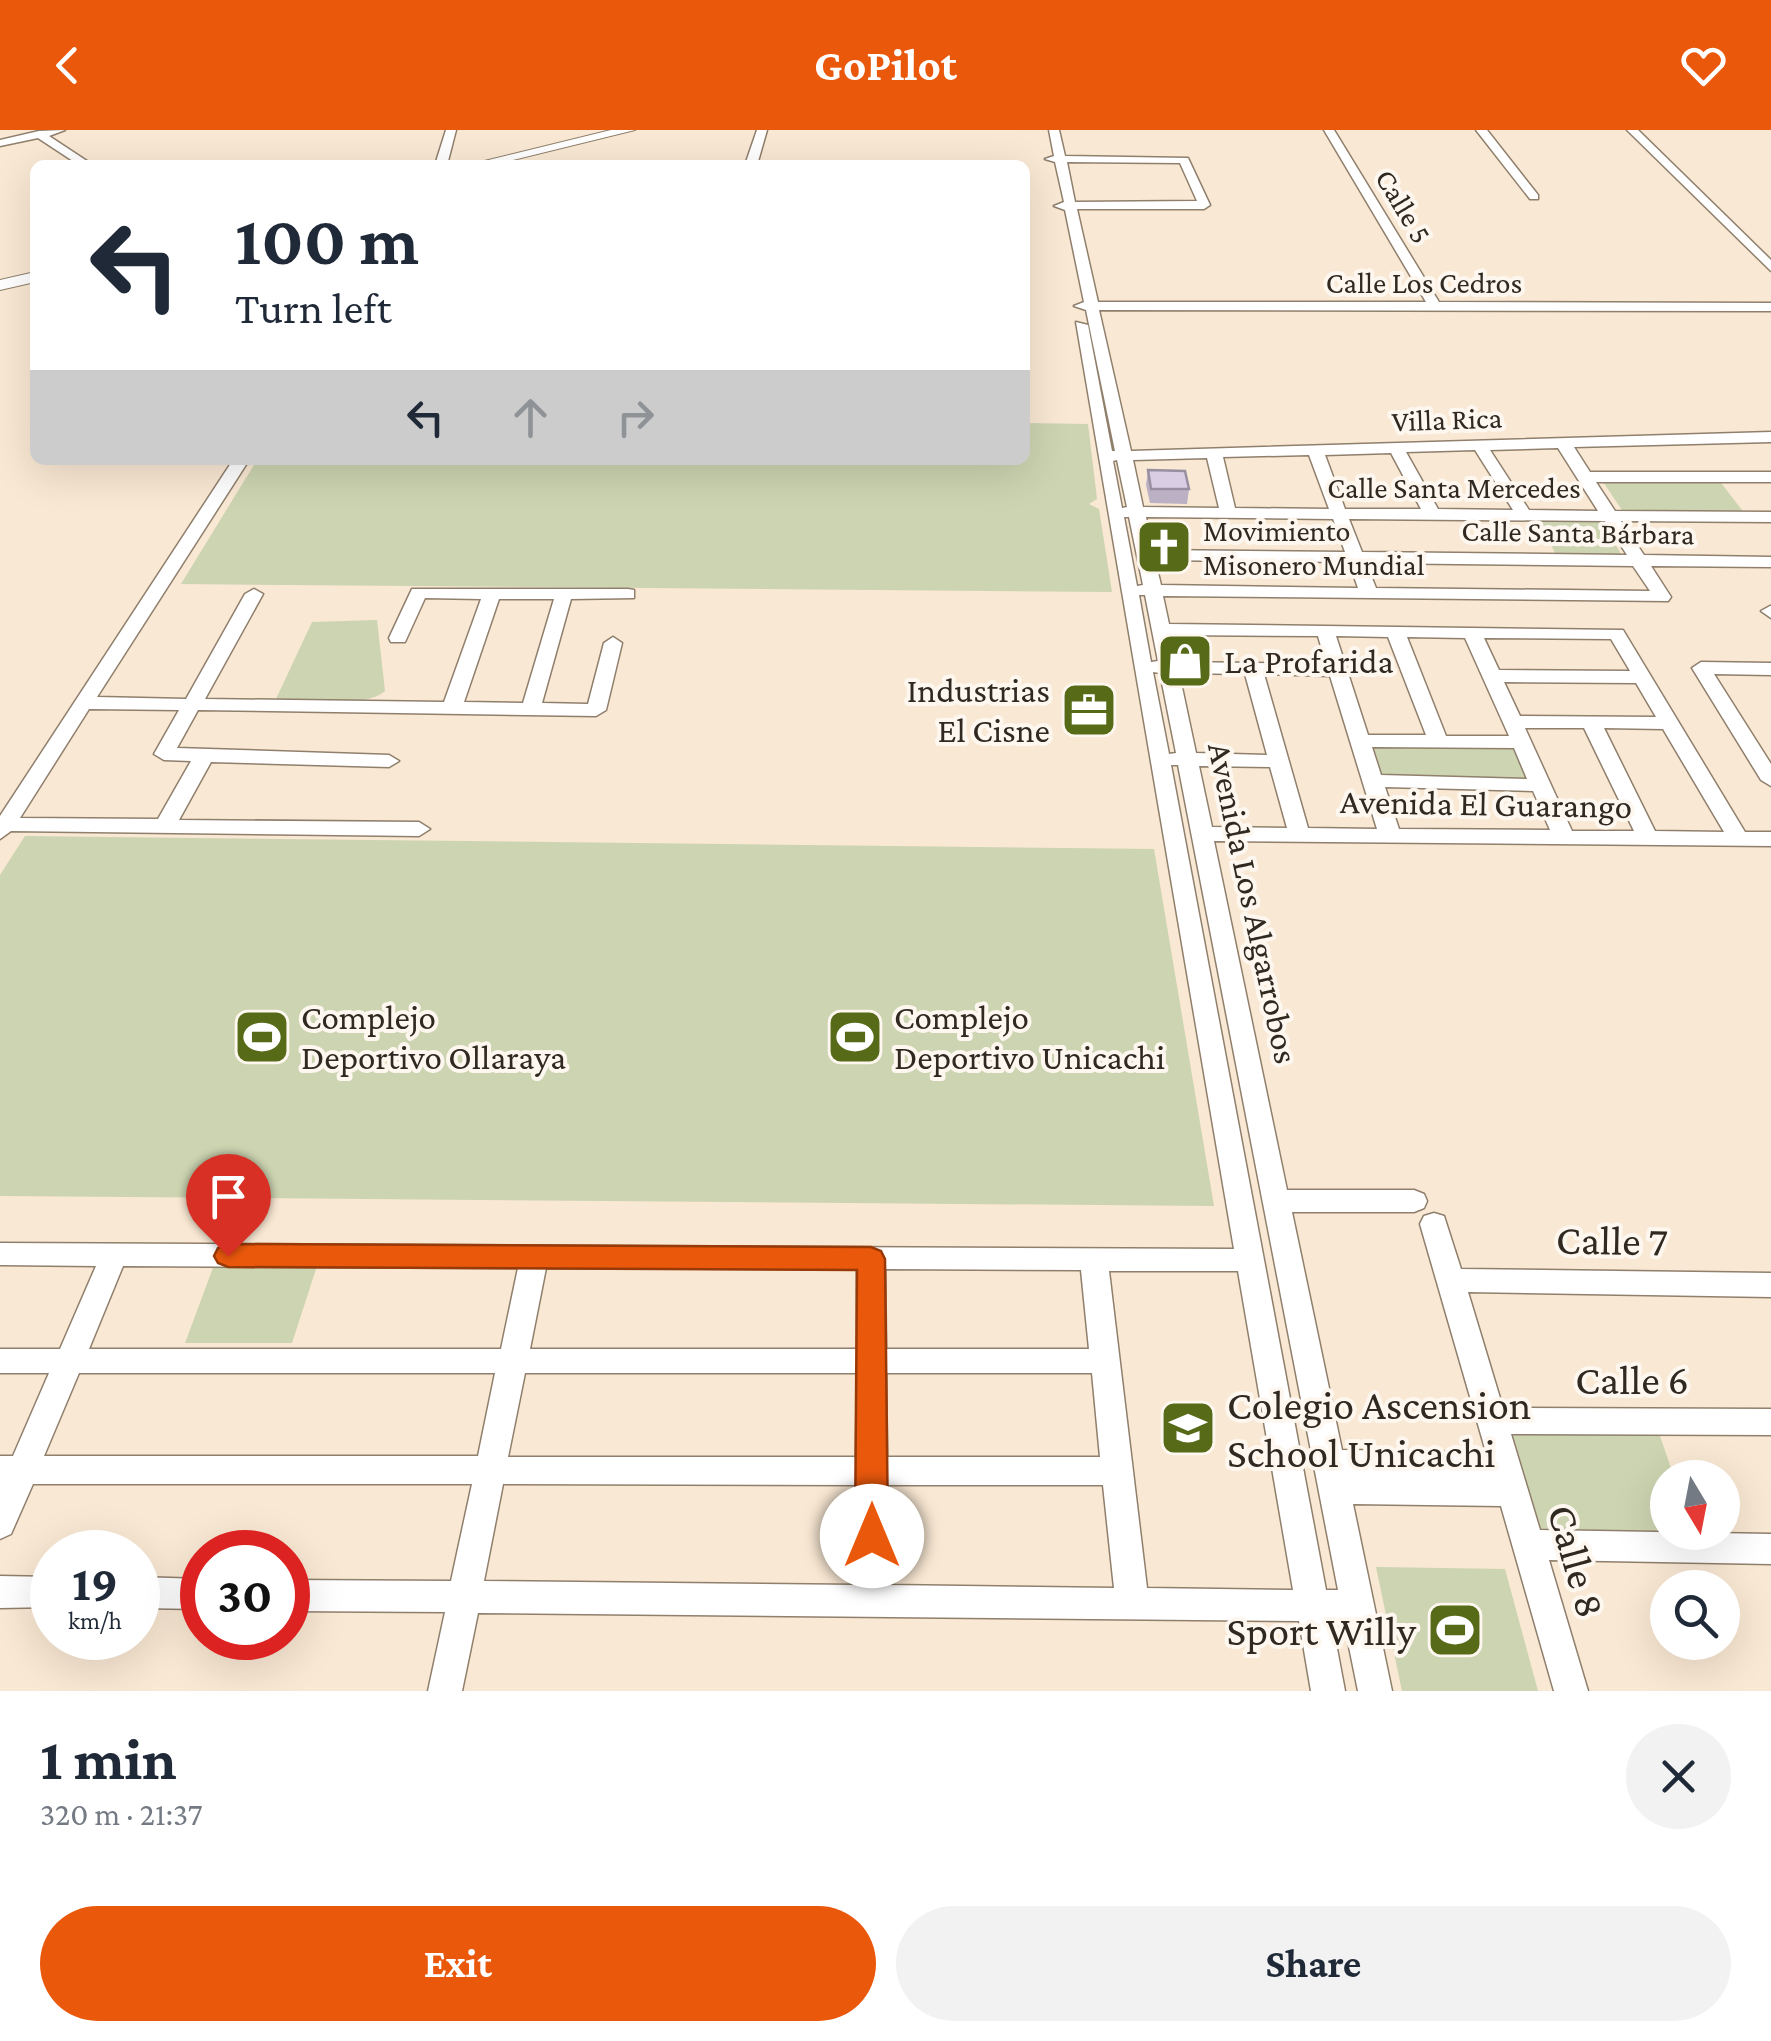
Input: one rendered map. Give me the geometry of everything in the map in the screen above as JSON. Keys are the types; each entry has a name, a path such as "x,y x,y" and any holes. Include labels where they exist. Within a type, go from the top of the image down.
{"main road":[{"path":"497,160 628,130"},
{"path":"518,160 641,130"},
{"path":"0,282 30,275"}],"street":[{"path":"0,142 60,130"},
{"path":"442,160 451,130"},
{"path":"753,160 762,130"},
{"name":"Avenida Los Algarrobos","path":"1046,130 1056,159"},
{"name":"Avenida Los Algarrobos","path":"1054,130 1056,159 1125,512 1128,590 1159,759 1189,834 1276,1201 1376,1691"},
{"name":"Calle 5","path":"1329,130 1435,307"},
{"path":"1481,130 1534,197"},
{"path":"1632,130 1771,267"},
{"path":"40,134 79,160"},
{"path":"1056,159 1184,160 1204,205 1065,206"},
{"name":"Calle Los Cedros","path":"1084,306 1771,308"},
{"name":"Villa Rica","path":"1114,456 1771,437"},
{"path":"1128,590 1662,597 1563,443"},
{"path":"1479,445 1524,515"},
{"path":"1396,448 1432,514"},
{"path":"1315,450 1369,593"},
{"path":"1214,452 1228,513"},
{"path":"2,826 239,465"},
{"path":"1584,477 1771,477"},
{"name":"Avenida Los Algarrobos","path":"1125,512 1145,556 1185,760 1189,834 1250,1260 1328,1691"},
{"name":"Calle Santa Mercedes","path":"1125,512 1771,517"},
{"name":"Calle Santa Bárbara","path":"1145,556 1771,562"},
{"path":"398,638 418,593 628,594"},
{"path":"254,594 164,754 389,761"},
{"path":"452,708 492,594"},
{"path":"530,709 564,594"},
{"path":"1160,629 1617,634 1738,838"},
{"path":"1325,630 1390,835"},
{"path":"1396,631 1438,742"},
{"path":"1472,632 1564,837"},
{"path":"84,703 596,710 612,643"},
{"path":"1142,667 1338,670"},
{"path":"1771,669 1700,668 1771,780"},
{"path":"1253,669 1299,834"},
{"path":"1492,676 1642,678"},
{"path":"1512,722 1670,723"},
{"path":"1591,722 1648,838"},
{"path":"1360,741 1521,742"},
{"path":"165,826 203,758"},
{"path":"1159,759 1278,760"},
{"path":"1373,781 1540,785"},
{"path":"2,826 419,829"},
{"name":"Avenida El Guarango","path":"1189,834 1771,839"},
{"name":"Calle 8","path":"1276,1201 1424,1213 1451,1280 1571,1691"},
{"path":"0,1254 1250,1260"},
{"path":"0,1524 11,1470 69,1360 114,1255"},
{"path":"445,1691 534,1257"},
{"path":"871,1259 872,1601"},
{"path":"1094,1260 1132,1604"},
{"name":"Calle 7","path":"1451,1280 1771,1285"},
{"path":"0,1360 1105,1361"},
{"name":"Calle 6","path":"1492,1421 1771,1422"},
{"path":"11,1470 1117,1470"},
{"path":"1332,1477 1509,1479"},
{"path":"1528,1546 1771,1549"},
{"path":"0,1592 30,1592"},
{"path":"310,1595 1358,1606"}],"green space":[{"path":"1030,423 1088,424 1097,499 1089,504 1099,509 1112,592 181,584 254,465 1030,465"},
{"path":"1601,479 1718,479 1745,514 1624,513"},
{"path":"1537,521 1601,521 1623,557 1557,556"},
{"path":"377,620 385,691 376,697 349,702 276,699 312,622"},
{"path":"1368,744 1518,746 1532,781 1380,778"},
{"path":"25,836 1154,849 1214,1206 0,1196 0,875"},
{"path":"214,1265 317,1266 292,1343 185,1343"},
{"path":"1504,1433 1660,1436 1668,1460 1650,1460 1650,1531 1532,1529"},
{"name":"Sport Willy","path":"1376,1567 1505,1569 1538,1691 1402,1691"}],"building":[{"path":"1148,470 1185,471 1189,489 1151,489"}],"place":[{"name":"Movimiento Misonero Mundial","path":"1164,547"},
{"name":"La Profarida","path":"1185,661"},
{"name":"Industrias El Cisne","path":"1089,710"},
{"name":"Complejo Deportivo Ollaraya","path":"262,1037"},
{"name":"Complejo Deportivo Unicachi","path":"855,1037"},
{"name":"Colegio Ascension School Unicachi","path":"1188,1428"},
{"name":"Sport Willy","path":"1455,1630"}],"route":[{"path":"228,1256 871,1259 872,1536"}]}
